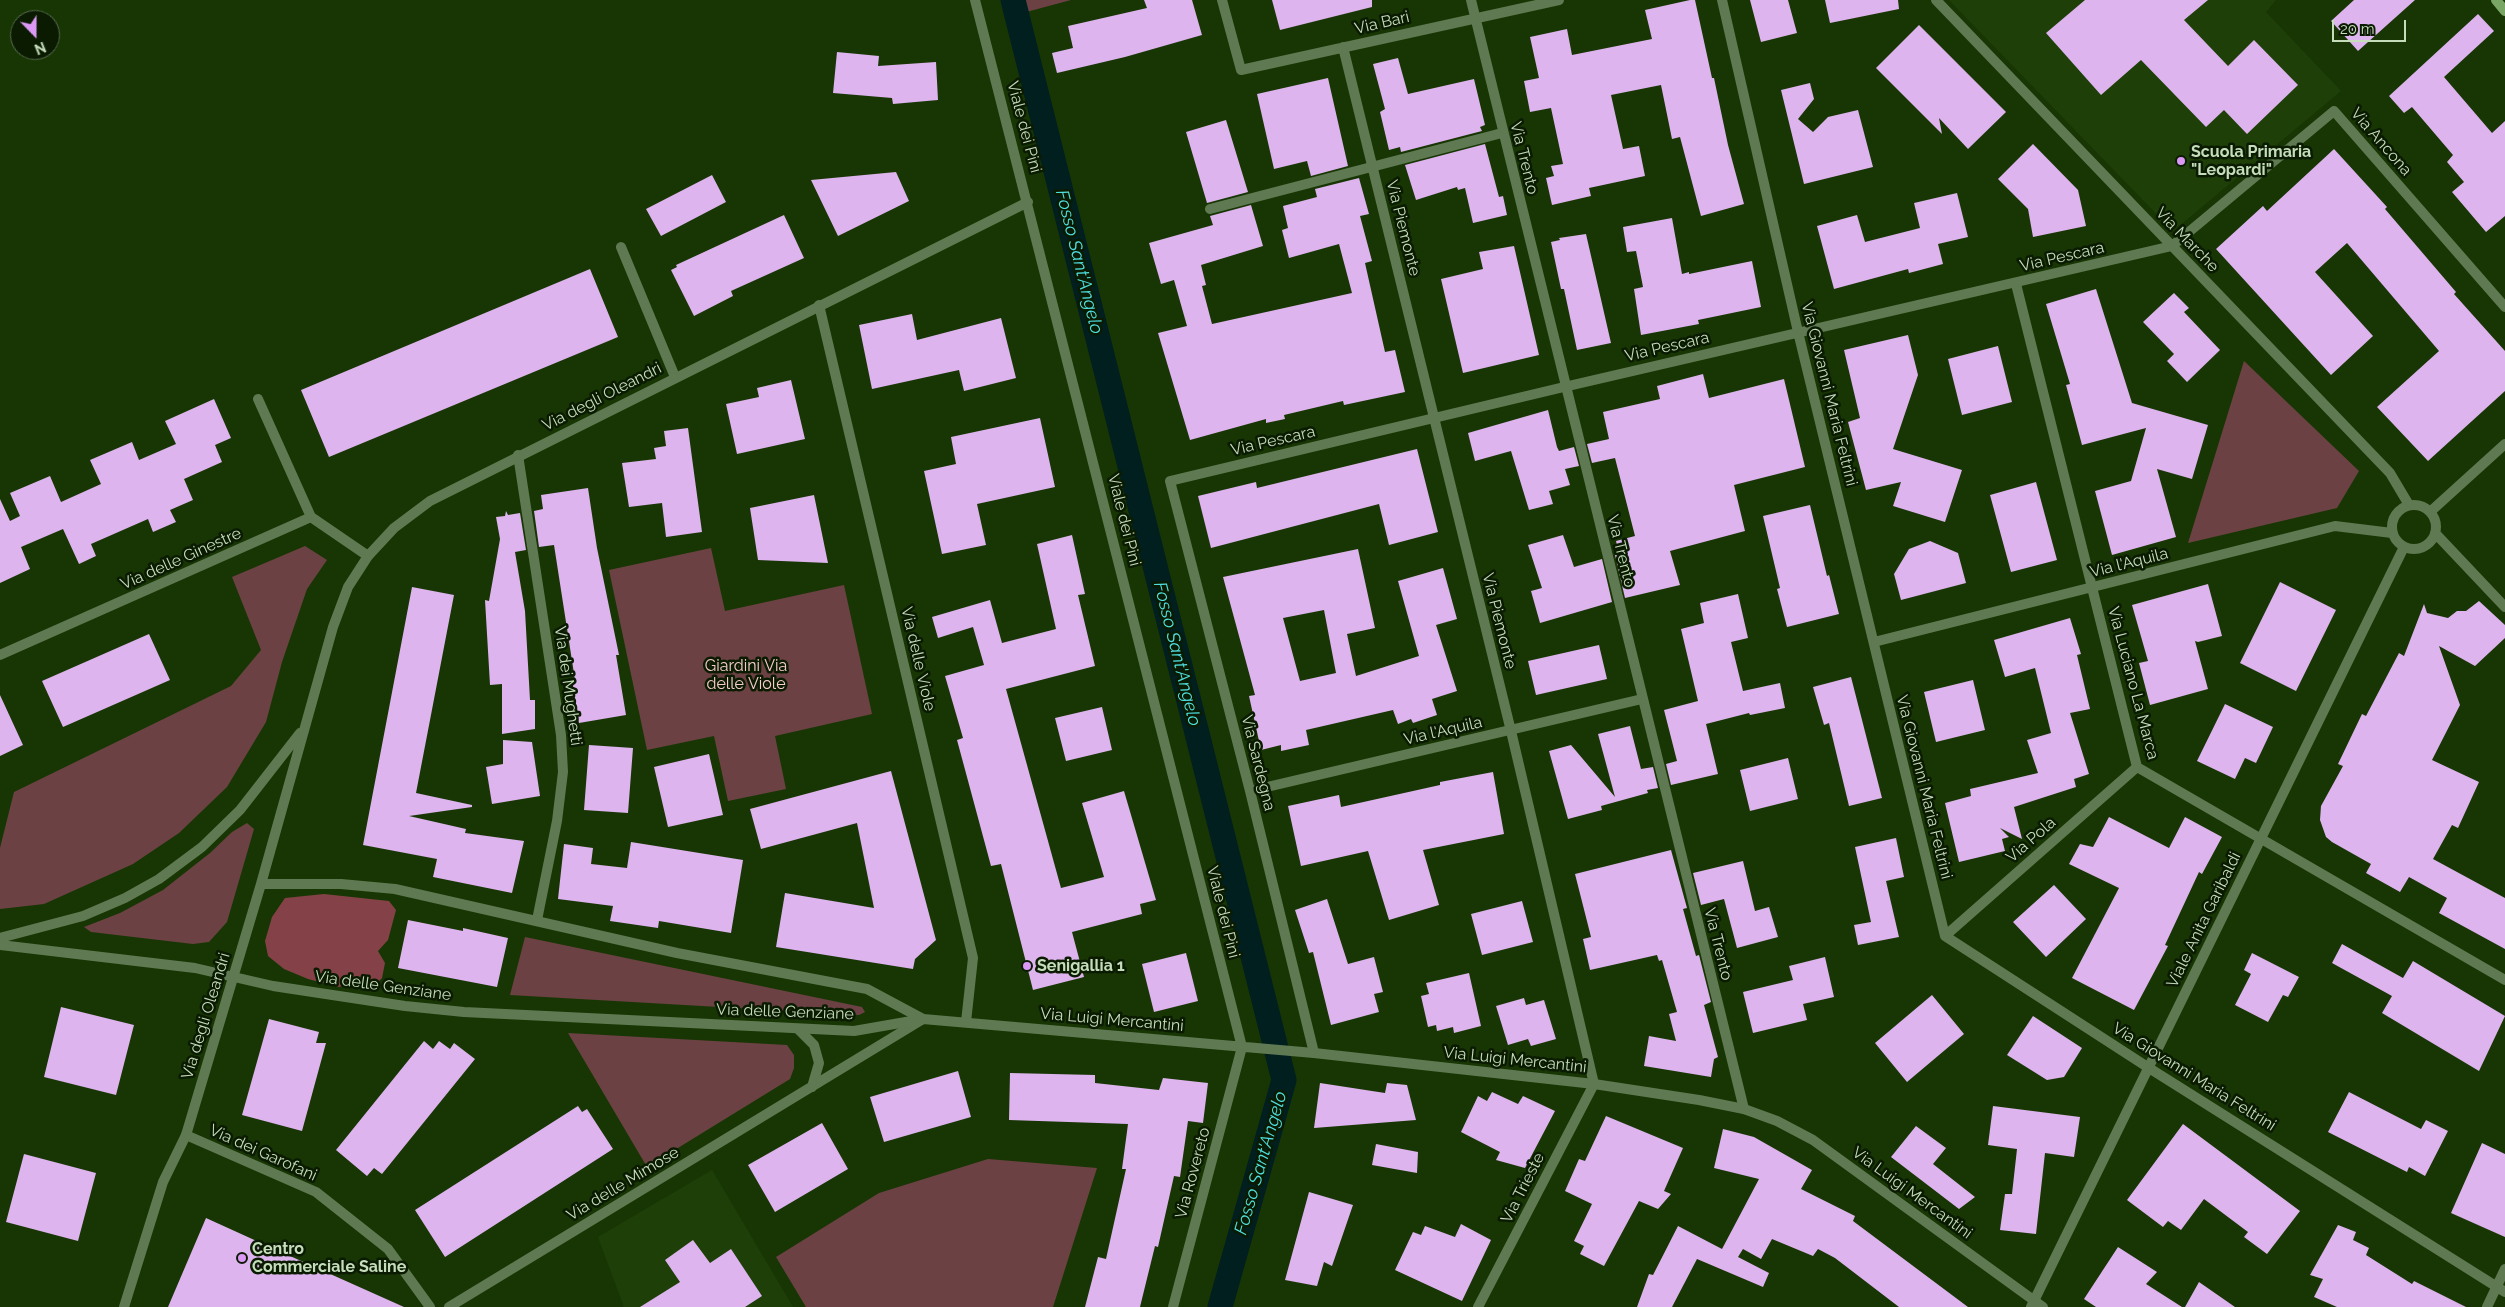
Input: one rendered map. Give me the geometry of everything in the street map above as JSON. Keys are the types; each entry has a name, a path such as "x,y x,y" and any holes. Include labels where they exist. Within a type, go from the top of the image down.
{"main road":[{"path":"2496,0 2505,11"}],"street":[{"name":"Viale dei Pini","path":"975,0 1242,1047"},
{"name":"Via Bari","path":"1222,0 1240,70 1558,0"},
{"name":"Via Trento","path":"1471,0 1564,387 1744,1109"},
{"name":"Via Giovanni Maria Feltrini","path":"1722,0 1798,332 1945,936 2150,1068 2501,1289"},
{"name":"Via Marche","path":"1936,0 2390,473 2409,505"},
{"name":"Via Piemonte","path":"1343,47 1511,731 1594,1084"},
{"name":"Via Ancona","path":"2172,246 2334,111 2505,307"},
{"path":"1373,166 1502,132"},
{"name":"Via Piemonte","path":"1210,209 1373,166"},
{"name":"Via degli Oleandri","path":"124,1307 163,1182 186,1135 261,884 303,728 333,627 348,588 368,556 394,528 430,501 1028,202"},
{"name":"Via Pescara","path":"1170,481 1798,332 2016,284 2172,246"},
{"path":"621,247 675,378"},
{"name":"Via Luciano La Marca","path":"2016,284 2137,767 2505,980"},
{"name":"Via delle Viole","path":"819,305 973,958 966,1022"},
{"path":"258,399 311,518 368,556"},
{"path":"2430,512 2505,444"},
{"name":"Via dei Mughetti","path":"518,456 560,726 563,772 557,821 537,920"},
{"name":"Via Sardegna","path":"1170,481 1250,791 1314,1053"},
{"path":"2409,505 2424,507 2430,512 2435,518 2433,539 2417,549 2404,547 2399,544 2392,532 2393,518 2402,508 2409,505"},
{"name":"Via delle Ginestre","path":"0,655 311,518"},
{"name":"Via l'Aquila","path":"1874,642 2336,526 2392,532"},
{"path":"2435,533 2505,607"},
{"name":"Viale Anita Garibaldi","path":"2036,1305 2261,838 2404,547"},
{"name":"Via l'Aquila","path":"1250,791 1642,699"},
{"name":"Via degli Oleandri","path":"0,938 83,916 126,898 159,879 202,847 240,810 303,728"},
{"name":"Via Pola","path":"1945,936 2137,767"},
{"name":"Via delle Genziane","path":"261,884 341,884 395,889 677,952 867,989 924,1019"},
{"name":"Via delle Genziane","path":"0,945 195,968 273,986 405,1006 464,1012 854,1031 924,1019"},
{"name":"Via Luigi Mercantini","path":"924,1019 1314,1053 1594,1084 1744,1109 1777,1121 1813,1140 2036,1305"},
{"name":"Via delle Mimose","path":"449,1307 924,1019"},
{"path":"798,1029 814,1045 819,1063 812,1087"},
{"name":"Via Rovereto","path":"1172,1307 1242,1047"},
{"name":"Via Trieste","path":"1478,1307 1594,1084"},
{"name":"Via dei Garofani","path":"186,1135 316,1192 388,1249 430,1307"},
{"path":"2487,1307 2501,1289 2505,1269"}],"shaded area":[{"name":"Scuola Primaria \"Leopardi\"","path":"1949,0 2276,0 2266,12 2341,91 2173,231"},
{"path":"324,894 389,901 396,910 388,940 378,951 385,963 382,978 376,984 358,981 339,987 308,979 284,969 268,956 265,941 272,917 285,898"},
{"path":"712,1170 793,1307 624,1307 598,1237"}],"green space":[{"path":"1015,0 1071,0 1019,14"},
{"path":"2244,361 2359,471 2337,508 2188,543"},
{"path":"305,546 327,560 307,589 282,662 266,722 227,787 179,833 133,864 44,904 0,909 0,848 14,792 231,686 261,650 232,577"},
{"name":"Giardini Via delle Viole","path":"711,548 725,611 844,585 872,714 775,736 786,789 728,801 714,736 647,750 609,570"},
{"path":"247,823 254,829 227,922 209,942 193,944 91,932 84,927 120,913 163,890 210,853 232,832"},
{"path":"525,937 862,1007 865,1012 859,1015 510,995"},
{"path":"568,1033 787,1045 794,1055 794,1068 790,1079 647,1167"},
{"path":"988,1159 1097,1168 1053,1307 806,1307 776,1257 879,1193"}],"building":[{"path":"1144,0 1192,0 1202,35 1125,57 1057,73 1052,53 1073,48 1068,26 1147,8"},
{"path":"1272,0 1372,0 1372,7 1280,30"},
{"path":"1695,0 1728,145 1744,204 1701,216 1680,137 1672,139 1661,85 1611,95 1623,149 1639,146 1645,176 1589,188 1591,196 1552,205 1546,178 1554,176 1551,166 1563,164 1551,108 1530,112 1524,81 1539,78 1530,37 1567,29 1572,55 1652,39 1645,10"},
{"path":"1750,0 1788,0 1797,33 1761,42"},
{"path":"1825,0 1898,0 1899,9 1830,23"},
{"path":"2085,0 2208,0 2184,20 2228,66 2254,40 2298,85 2247,134 2224,110 2206,127 2141,60 2101,95 2046,33"},
{"path":"2354,0 2415,0 2358,51 2331,21"},
{"path":"2478,14 2494,31 2444,77 2492,133 2505,121 2505,216 2486,232 2452,192 2464,182 2447,162 2453,155 2412,107 2404,113 2389,96"},
{"path":"1919,25 2006,112 1968,149 1939,118 1942,134 1876,68"},
{"path":"837,52 879,56 878,66 936,62 938,100 893,104 892,98 833,93"},
{"path":"1398,58 1408,94 1474,79 1485,125 1480,127 1482,131 1401,152 1400,147 1389,150 1380,112 1385,109 1373,64"},
{"path":"1328,78 1348,166 1311,176 1307,161 1274,169 1257,94"},
{"path":"1810,83 1814,99 1798,119 1813,132 1828,117 1858,110 1873,167 1804,184 1781,90"},
{"path":"1226,120 1248,192 1207,203 1186,132"},
{"path":"1485,144 1499,197 1503,196 1507,215 1473,223 1465,188 1458,190 1457,187 1416,200 1405,165"},
{"path":"2033,144 2078,190 2086,226 2033,237 2028,209 1998,179"},
{"path":"2334,149 2387,207 2385,209 2456,292 2454,294 2505,351 2505,391 2428,461 2377,407 2439,351 2347,243 2315,272 2373,336 2331,375 2216,249 2263,206 2267,211"},
{"path":"896,172 909,201 838,236 811,180"},
{"path":"712,175 726,202 661,236 646,209"},
{"path":"1359,178 1369,214 1360,216 1372,261 1365,263 1385,352 1395,350 1405,392 1344,405 1343,401 1284,415 1285,419 1266,423 1266,419 1190,440 1158,333 1187,326 1174,280 1161,284 1149,243 1213,225 1210,216 1251,205 1263,246 1201,265 1206,285 1202,286 1212,324 1352,293 1339,244 1289,258 1282,230 1288,228 1283,206 1317,197 1315,189"},
{"path":"1957,193 1968,237 1938,244 1943,264 1909,273 1908,269 1834,289 1817,226 1857,215 1865,242 1920,228 1914,203"},
{"path":"784,215 804,258 731,291 733,296 694,316 671,270 677,267 676,265"},
{"path":"1672,218 1682,274 1752,261 1761,307 1698,320 1699,324 1641,335 1634,289 1643,287 1636,251 1627,252 1623,227"},
{"path":"1586,234 1611,343 1577,350 1564,289 1561,289 1551,242 1560,240 1559,238"},
{"path":"1514,246 1539,355 1463,373 1441,279 1483,269 1479,252"},
{"path":"590,269 618,337 329,457 301,390"},
{"path":"2096,289 2132,403 2208,425 2192,479 2157,469 2176,537 2112,555 2095,491 2131,481 2146,428 2082,445 2066,385 2070,384 2046,304"},
{"path":"2174,293 2189,308 2184,312 2220,350 2187,382 2167,361 2174,354 2143,322"},
{"path":"912,314 917,340 1001,318 1016,378 964,391 959,370 872,389 859,325"},
{"path":"1908,335 1918,375 1893,449 1962,470 1945,522 1893,506 1901,482 1866,490 1848,422 1860,418 1844,350"},
{"path":"1998,346 2012,402 1962,415 1948,359"},
{"path":"1703,374 1709,398 1784,379 1805,467 1734,485 1745,531 1670,551 1680,585 1625,598 1615,555 1619,554 1616,541 1635,536 1615,458 1592,463 1587,444 1609,439 1603,412 1660,399 1657,386"},
{"path":"791,380 805,439 737,454 726,404 759,397 757,388"},
{"path":"214,399 231,438 215,445 222,462 184,479 193,500 170,510 176,522 153,532 148,519 91,544 96,556 79,564 63,529 21,547 30,569 0,583 0,499 10,521 20,516 10,493 50,476 61,502 101,484 90,460 132,442 139,460 176,444 165,421"},
{"path":"1548,410 1559,451 1574,447 1579,466 1565,469 1570,485 1549,491 1553,504 1529,510 1511,451 1475,461 1468,433"},
{"path":"1040,418 1055,487 977,504 986,545 942,554 924,471 956,464 951,437"},
{"path":"688,428 702,532 666,537 662,503 629,507 622,463 656,459 654,448 666,446 664,431"},
{"path":"1417,449 1438,532 1389,545 1379,504 1211,548 1198,496 1256,482 1257,488"},
{"path":"2036,482 2057,560 2011,572 1990,495"},
{"path":"588,488 597,548 619,655 616,655 626,715 579,723 572,680 575,680 554,545 539,547 534,511 543,509 541,495"},
{"path":"814,495 828,563 758,560 750,508"},
{"path":"1810,505 1827,576 1829,575 1839,614 1787,627 1777,589 1780,588 1763,516"},
{"path":"506,511 508,515 520,513 526,550 515,552 525,611 530,700 535,700 535,729 502,734 502,684 490,685 485,600 489,601 500,539 496,517 505,516"},
{"path":"1072,535 1085,594 1078,595 1095,666 1006,689 1061,888 1104,877 1082,803 1124,791 1156,900 1140,904 1142,914 1072,932 1084,977 1033,990 1001,864 991,866 957,740 963,738 945,676 984,665 973,627 938,638 932,617 990,600 1002,643 1056,629 1037,544"},
{"path":"1563,535 1574,567 1602,559 1612,602 1540,623 1531,591 1542,588 1528,545"},
{"path":"1930,541 1958,553 1966,583 1901,600 1894,574 1909,549"},
{"path":"1358,549 1375,628 1347,634 1356,676 1419,656 1398,581 1443,568 1457,619 1436,625 1457,691 1432,699 1437,715 1413,723 1411,719 1398,724 1393,710 1306,730 1309,745 1281,751 1281,745 1261,750 1249,696 1255,695 1223,577","holes":["1324,610 1336,673 1300,681 1283,618"]},
{"path":"2280,582 2336,610 2296,691 2240,663"},
{"path":"2208,584 2222,636 2198,642 2195,641 2208,689 2150,705 2139,663 2148,661 2132,605"},
{"path":"412,587 454,595 416,793 472,805 472,807 409,816 466,829 465,833 524,841 512,893 433,877 437,859 363,845"},
{"path":"1738,594 1748,638 1731,642 1743,691 1780,683 1785,708 1750,715 1749,713 1706,724 1718,774 1671,785 1666,764 1677,761 1664,710 1698,701 1681,629 1704,623 1700,603"},
{"path":"2479,601 2505,625 2505,638 2475,666 2439,646 2460,705 2432,760 2479,782 2458,828 2452,825 2433,859 2505,898 2505,949 2439,913 2447,898 2409,877 2400,892 2366,873 2371,864 2326,837 2320,820 2321,806 2343,766 2338,764 2362,714 2366,716 2399,653 2404,656 2424,604 2427,613 2448,618 2457,611 2466,611"},
{"path":"2070,618 2081,654 2077,655 2090,709 2070,713 2089,774 2074,779 2076,787 2014,807 2022,839 2000,828 2009,837 2002,839 2005,851 1959,862 1945,803 1971,796 1970,789 2038,773 2027,740 2051,733 2035,668 2005,677 1994,640"},
{"path":"149,634 170,680 63,727 42,681"},
{"path":"1599,645 1607,679 1536,695 1528,661"},
{"path":"1851,677 1882,798 1849,806 1829,723 1824,725 1813,687"},
{"path":"1973,680 1985,730 1936,742 1924,692"},
{"path":"0,695 23,745 0,756"},
{"path":"2225,704 2273,727 2256,763 2245,758 2235,779 2197,761"},
{"path":"1102,707 1112,750 1066,761 1055,718"},
{"path":"1630,726 1641,769 1653,767 1658,788 1647,790 1648,793 1601,806 1602,810 1568,819 1549,751 1571,745 1615,797 1598,734"},
{"path":"503,740 532,742 540,796 492,804 486,767 503,764"},
{"path":"589,745 633,748 628,813 584,810"},
{"path":"709,754 723,815 668,827 654,767"},
{"path":"1788,758 1798,799 1750,811 1740,770"},
{"path":"891,771 936,940 915,959 913,969 776,947 785,893 874,908 857,823 761,849 750,809"},
{"path":"1493,772 1504,834 1423,850 1439,905 1389,920 1368,851 1301,866 1288,806 1339,795 1341,807 1440,785 1440,782"},
{"path":"2109,817 2169,848 2185,817 2222,837 2202,874 2199,872 2165,945 2168,946 2134,1010 2072,978 2119,888 2069,864 2080,844 2093,847"},
{"path":"1896,838 1904,877 1886,881 1899,937 1858,945 1854,925 1871,922 1855,847"},
{"path":"631,842 743,860 731,933 659,921 658,928 610,921 613,906 558,899 564,844 593,848 591,864 627,868"},
{"path":"1671,850 1687,908 1683,909 1696,956 1699,955 1711,1002 1704,1005 1718,1057 1714,1059 1711,1077 1644,1066 1649,1036 1676,1041 1669,1014 1677,1012 1662,960 1659,961 1657,955 1590,970 1583,939 1591,937 1575,874"},
{"path":"1743,861 1755,911 1769,907 1778,937 1737,948 1724,899 1701,905 1693,873"},
{"path":"2054,885 2086,919 2046,957 2013,922"},
{"path":"1327,899 1348,964 1374,957 1383,992 1374,994 1379,1012 1331,1025 1313,952 1309,953 1295,910"},
{"path":"1522,901 1533,942 1482,955 1471,914"},
{"path":"408,920 463,931 463,928 508,938 497,987 398,968"},
{"path":"2342,944 2403,978 2413,961 2505,1016 2479,1071 2382,1013 2392,996 2332,963"},
{"path":"1186,953 1198,1001 1154,1012 1142,964"},
{"path":"2252,953 2299,977 2288,997 2283,995 2268,1022 2235,1005 2251,974 2244,970"},
{"path":"1825,957 1834,997 1803,1004 1807,1020 1753,1033 1743,992 1793,980 1789,966"},
{"path":"1469,973 1481,1026 1454,1033 1453,1027 1437,1031 1436,1025 1428,1027 1421,996 1429,994 1426,983"},
{"path":"1932,995 1964,1034 1907,1082 1875,1043"},
{"path":"1524,998 1526,1005 1544,1000 1556,1039 1531,1046 1528,1039 1508,1045 1496,1006"},
{"path":"61,1007 134,1025 116,1095 44,1077"},
{"path":"2033,1016 2082,1048 2064,1077 2047,1080 2007,1055"},
{"path":"269,1019 319,1032 316,1043 326,1043 302,1131 242,1115"},
{"path":"424,1041 433,1049 439,1041 450,1049 454,1043 475,1059 382,1174 374,1168 367,1176 336,1150"},
{"path":"958,1071 971,1117 884,1142 870,1097"},
{"path":"1010,1073 1095,1075 1095,1083 1159,1090 1163,1078 1208,1083 1203,1123 1188,1121 1180,1177 1174,1176 1158,1247 1155,1246 1140,1307 1085,1307 1098,1257 1106,1259 1126,1169 1122,1169 1128,1124 1009,1120"},
{"path":"1320,1083 1385,1093 1387,1083 1407,1085 1416,1120 1314,1128"},
{"path":"1492,1092 1518,1104 1523,1096 1555,1111 1525,1168 1496,1160 1500,1152 1461,1132 1478,1096 1487,1101"},
{"path":"2349,1092 2421,1129 2426,1120 2448,1131 2425,1176 2409,1167 2407,1172 2328,1132"},
{"path":"578,1106 582,1112 587,1109 613,1149 445,1257 415,1210"},
{"path":"1993,1106 2080,1117 2074,1157 2045,1153 2036,1234 2000,1230 2005,1194 2012,1194 2017,1149 1988,1145"},
{"path":"1606,1116 1683,1148 1664,1191 1671,1194 1658,1209 1639,1201 1604,1266 1580,1254 1584,1246 1574,1241 1592,1204 1565,1191 1579,1159 1585,1161"},
{"path":"822,1123 848,1169 775,1212 748,1165"},
{"path":"2183,1124 2300,1211 2267,1254 2244,1237 2248,1232 2204,1199 2181,1230 2168,1221 2163,1227 2127,1200"},
{"path":"1916,1126 1946,1148 1933,1164 1975,1197 1959,1209 1891,1157"},
{"path":"1723,1129 1754,1137 1812,1170 1801,1189 1855,1216 1853,1221 1968,1307 1899,1307 1835,1258 1818,1249 1813,1256 1772,1239 1761,1259 1743,1249 1738,1257 1769,1273 1763,1287 1697,1259 1672,1307 1637,1307 1649,1274 1653,1275 1678,1226 1722,1249 1759,1179 1714,1168"},
{"path":"2482,1143 2505,1154 2505,1237 2451,1213"},
{"path":"1376,1144 1418,1152 1417,1173 1372,1165"},
{"path":"24,1154 96,1173 78,1241 6,1222"},
{"path":"1309,1192 1353,1205 1332,1266 1324,1262 1317,1286 1285,1280"},
{"name":"Centro Commerciale Saline","path":"206,1218 261,1243 404,1307 168,1307"},
{"path":"1461,1224 1491,1240 1462,1301 1395,1270 1413,1232 1421,1235 1425,1226 1455,1237"},
{"path":"2338,1225 2356,1232 2353,1240 2369,1248 2366,1255 2412,1284 2414,1281 2466,1307 2337,1307 2314,1297 2323,1279 2310,1275"},
{"path":"693,1240 710,1263 731,1249 762,1296 745,1307 640,1307 680,1282 665,1260"},
{"path":"2118,1247 2157,1272 2146,1284 2182,1307 2096,1307 2084,1299"},
{"path":"2199,1282 2235,1307 2185,1307"}],"waterway":[{"name":"Fosso Sant'Angelo","path":"1013,0 1284,1080 1220,1307"}],"place":[{"name":"Scuola Primaria \"Leopardi\"","path":"2181,161"},
{"name":"Senigallia 1","path":"1027,966"},
{"name":"Centro Commerciale Saline","path":"242,1258"}]}
